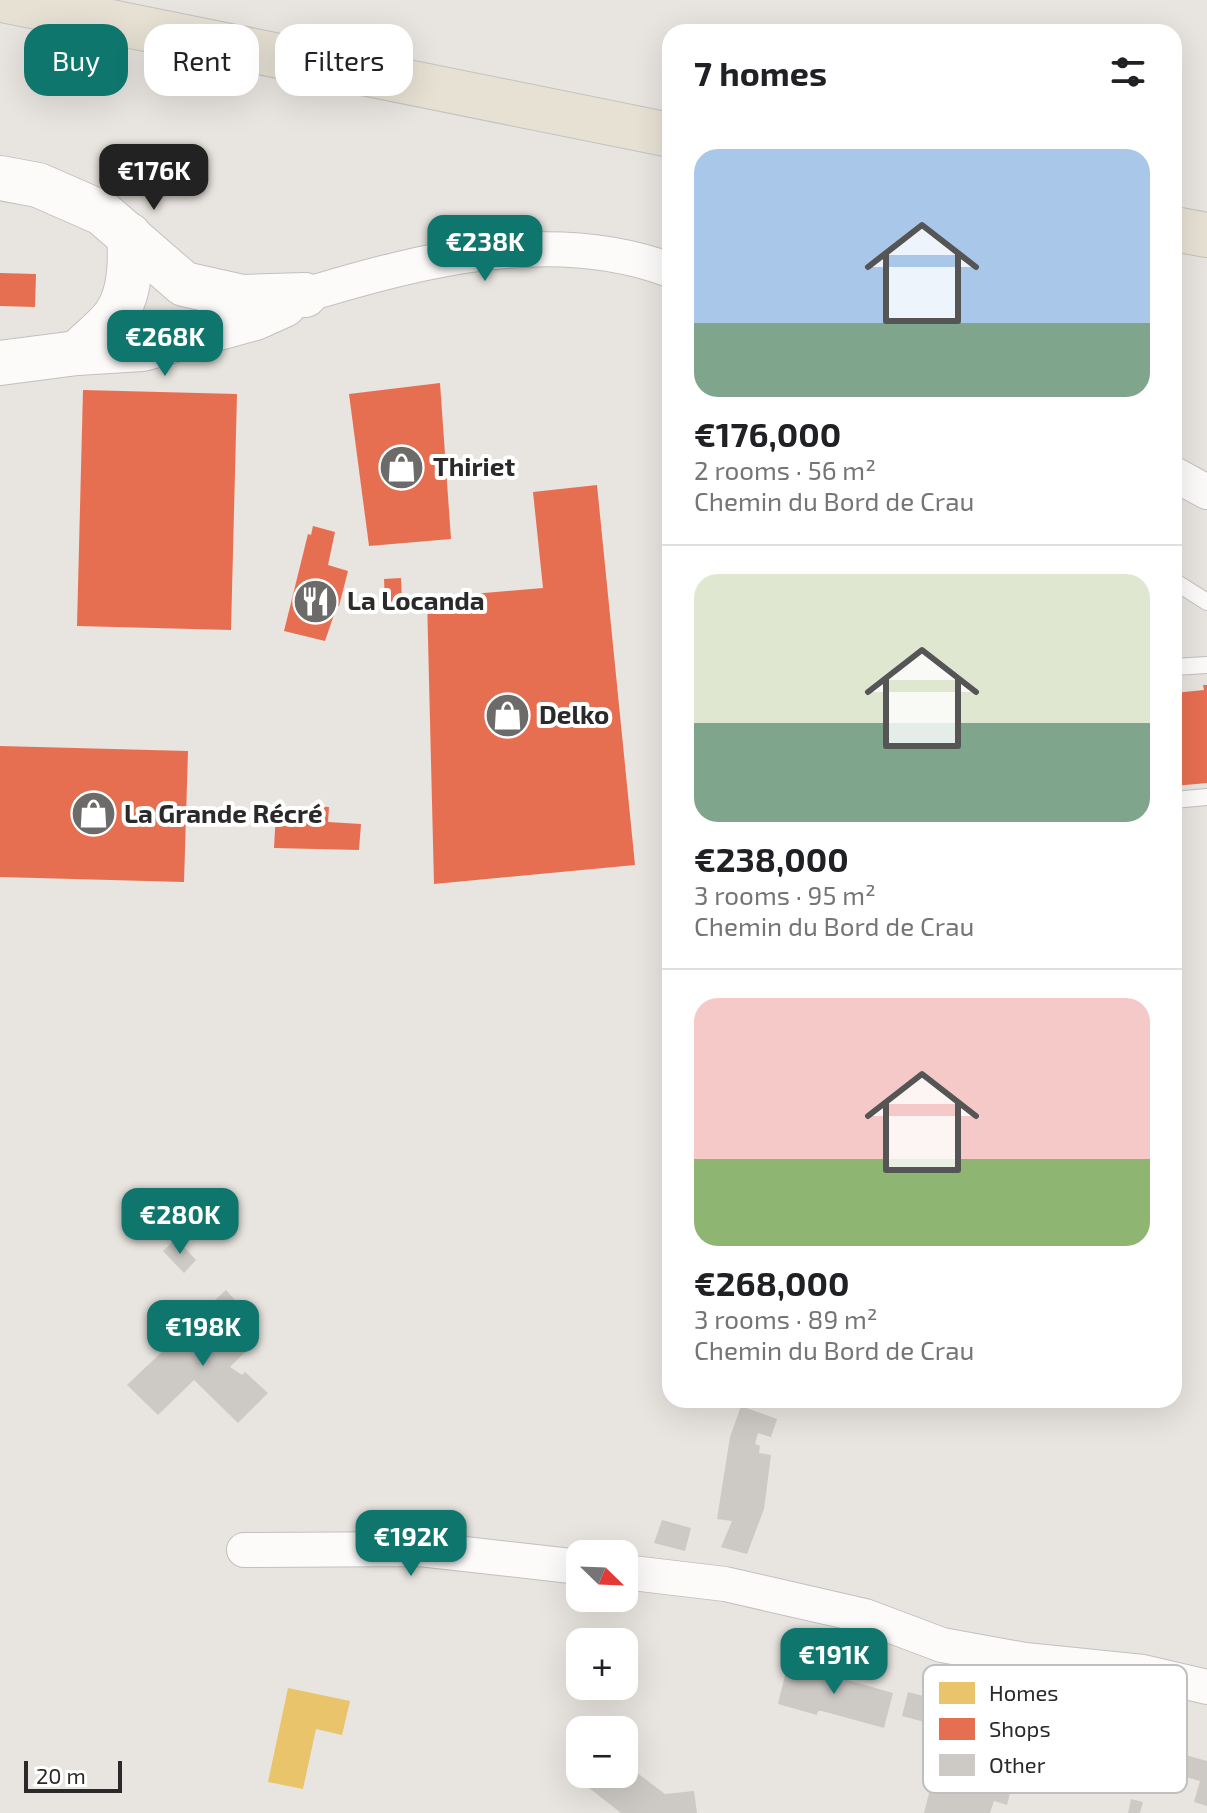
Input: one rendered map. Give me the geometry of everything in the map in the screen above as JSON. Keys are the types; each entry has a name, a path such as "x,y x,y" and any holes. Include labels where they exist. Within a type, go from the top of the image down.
{"main road":[{"path":"2,0 662,133"},
{"path":"1182,230 1207,235"}],"street":[{"path":"0,178 38,185 102,213 184,284 242,297 305,295"},
{"path":"77,353 116,315 127,287 131,260 129,235"},
{"path":"0,363 142,349 255,318 305,295 386,270 444,259 527,249 599,252 662,268"},
{"path":"1182,478 1207,492"},
{"path":"244,1550 420,1549 566,1565"},
{"path":"638,1574 725,1584 865,1616 942,1645 1025,1660 1074,1665"},
{"path":"1187,1682 1207,1687"}],"lane":[{"path":"1182,586 1207,602"},
{"path":"1182,667 1207,665"},
{"path":"1182,799 1207,797"}],"building: Homes":[{"path":"288,1688 350,1701 342,1735 316,1729 303,1789 268,1782"}],"building: Shops":[{"path":"0,273 36,274 35,307 0,306"},
{"name":"Thiriet","path":"440,383 451,539 369,546 349,394"},
{"path":"83,390 237,394 231,630 77,626"},
{"path":"597,485 635,865 434,884 427,598 543,588 533,492"},
{"name":"La Locanda","path":"313,526 335,532 328,565 348,571 325,641 284,631 308,534 311,535"},
{"path":"401,578 402,601 385,602 384,579"},
{"path":"1203,685 1207,685 1207,783 1182,785 1182,692 1204,690"},
{"name":"La Grande Récré","path":"0,746 188,751 184,882 0,877"},
{"path":"308,806 329,807 328,822 361,824 359,850 274,848 276,811 307,811"}],"building: Other":[{"path":"176,1239 196,1260 184,1273 163,1251"},
{"path":"226,1290 236,1301 224,1312 214,1301"},
{"path":"224,1312 255,1342 230,1367 242,1375 245,1372 268,1393 238,1423 194,1380 158,1415 127,1385 189,1326 199,1336"},
{"path":"740,1408 777,1419 771,1437 758,1433 755,1444 760,1446 759,1453 771,1455 764,1509 747,1554 721,1547 732,1521 717,1519 730,1437"},
{"path":"662,1520 691,1528 685,1551 654,1543"},
{"path":"788,1663 893,1693 884,1728 822,1711 818,1711 817,1715 778,1704"},
{"path":"908,1692 923,1696 923,1722 902,1716"},
{"path":"1187,1755 1207,1761 1207,1806 1194,1802 1200,1781 1187,1777"},
{"path":"638,1774 665,1794 694,1791 697,1813 621,1813 589,1788 638,1788"},
{"path":"929,1793 1010,1793 1007,1805 994,1801 990,1813 924,1813"},
{"path":"1131,1799 1143,1802 1140,1813 1128,1813"}],"place":[{"name":"Thiriet","path":"402,467"},
{"name":"La Locanda","path":"316,601"},
{"name":"Delko","path":"508,715"},
{"name":"La Grande Récré","path":"93,814"}]}
